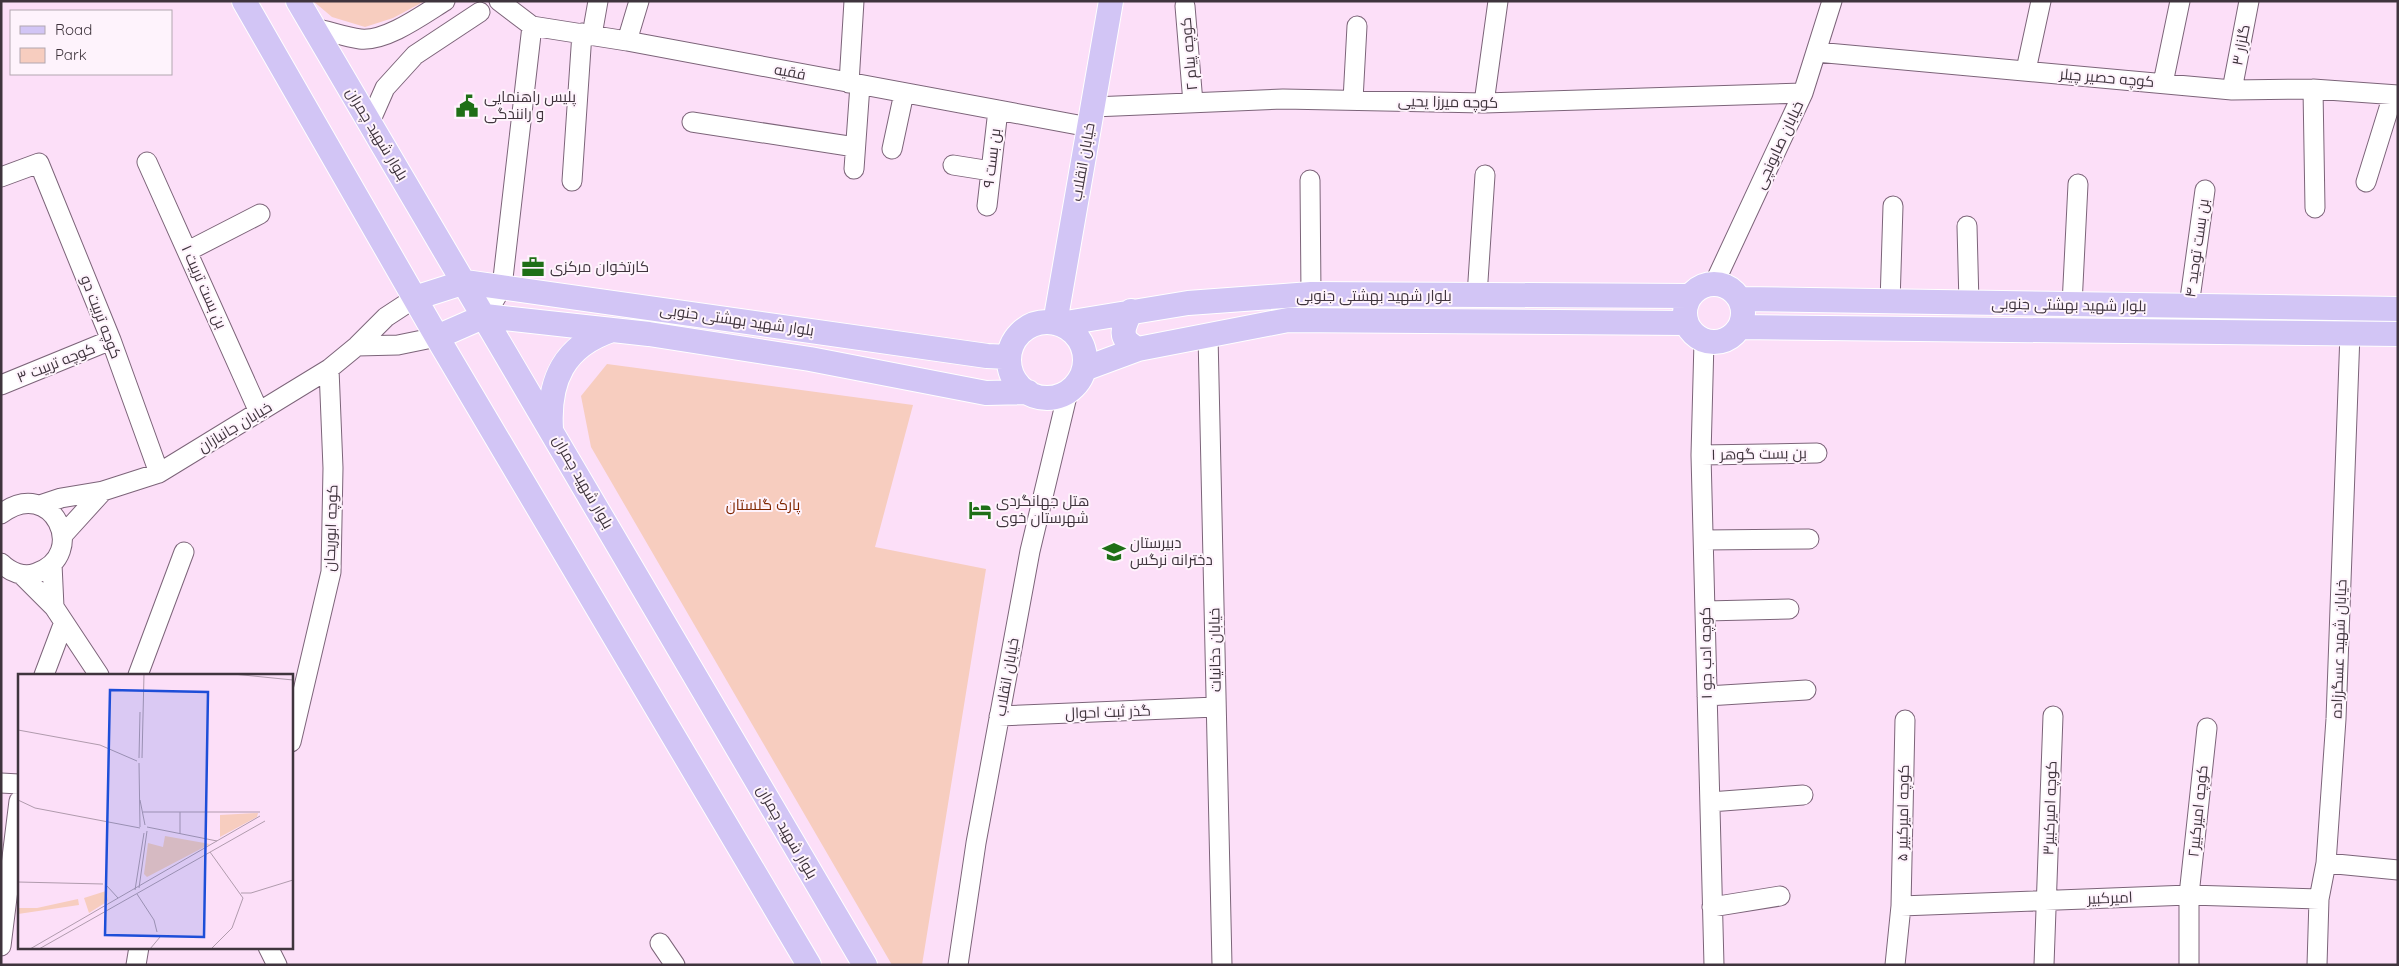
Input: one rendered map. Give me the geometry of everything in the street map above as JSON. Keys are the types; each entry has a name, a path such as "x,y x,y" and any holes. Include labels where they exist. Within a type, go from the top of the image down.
{"main road":[{"path":"244,1 437,337 809,965"},
{"name":"بلوار شهید چمران","path":"298,1 865,965"},
{"name":"خیابان انقلاب","path":"1057,323 1111,1"},
{"path":"415,298 465,282"},
{"name":"بلوار شهید بهشتی جنوبی","path":"465,282 987,356 1009,357"},
{"path":"1714,284 1729,288 1740,299 1744,313 1740,328 1731,338 1718,343 1704,341 1693,334 1686,323 1685,309 1690,296 1701,287 1714,284"},
{"name":"بلوار شهید بهشتی جنوبی","path":"1057,323 1188,303 1311,294 1690,296"},
{"name":"بلوار شهید بهشتی جنوبی","path":"1740,299 1890,303 2398,309"},
{"path":"1131,311 1124,324 1123,335 1127,344 1138,349"},
{"path":"437,337 485,316"},
{"name":"بلوار شهید بهشتی جنوبی","path":"485,316 612,330 810,359 986,393 1028,392"},
{"name":"بلوار شهید بهشتی جنوبی","path":"1084,369 1138,349 1288,320 1686,323"},
{"path":"1042,322 1057,323 1070,329 1083,347 1084,369 1075,386 1068,392 1048,398 1028,392 1014,377 1009,357 1012,344 1030,326 1042,322"},
{"name":"بلوار شهید بهشتی جنوبی","path":"1740,328 2398,334"},
{"path":"551,429 553,390 562,366 578,348 612,330"}],"street":[{"path":"314,28 362,39 382,36 412,22 445,1"},
{"path":"456,1 464,9 480,12"},
{"path":"370,122 384,88 415,55 497,1"},
{"name":"فقیه","path":"497,1 532,26 627,41 998,110 1091,117"},
{"path":"572,181 587,34 598,1"},
{"path":"627,41 639,1"},
{"path":"854,1 854,169"},
{"path":"1484,103 1498,1"},
{"name":"خیابان صابونچی","path":"1714,284 1803,93 1832,1"},
{"path":"2026,70 2041,1"},
{"path":"2163,83 2180,1"},
{"name":"گلزار ۳","path":"2232,90 2249,1"},
{"name":"کوچه پیام ۲","path":"1184,6 1193,103"},
{"path":"485,316 502,287 532,26"},
{"path":"1353,100 1357,26"},
{"name":"کوچه حصیر چیلر","path":"1816,52 2232,90 2313,89 2395,95"},
{"path":"2313,89 2315,208"},
{"path":"892,150 904,93"},
{"name":"کوچه میرزا یحیی","path":"1091,117 1193,103 1283,99 1484,103 1803,93"},
{"path":"2366,182 2395,95"},
{"name":"بن بست ۹","path":"987,206 998,110"},
{"path":"692,122 855,147"},
{"name":"بن بست تربیت ۱","path":"147,162 260,412"},
{"name":"کوچه تربیت دو","path":"1,177 39,163 111,340 158,473"},
{"path":"953,166 990,171"},
{"path":"1477,296 1485,175"},
{"path":"1310,180 1311,294"},
{"path":"2072,305 2078,184"},
{"name":"۴ بن بست توحید","path":"2189,306 2205,190"},
{"path":"1890,303 1893,206"},
{"path":"188,252 260,214"},
{"path":"1966,226 1969,304"},
{"name":"خیابان جانبازان","path":"40,506 61,498 103,491 158,473 329,370 386,317 415,298"},
{"name":"خیابان شهید عسگرزاده","path":"2317,965 2319,899 2326,863 2336,719 2350,333"},
{"name":"خیابان دخانیات","path":"1208,335 1222,965"},
{"path":"357,346 398,345 437,337"},
{"name":"کوچه تربیت ۳","path":"1,385 111,340"},
{"name":"کوچه ادب جو ۱","path":"1704,341 1701,455 1714,965"},
{"name":"کوچه ابوریحان","path":"292,738 331,572 333,468 329,370"},
{"name":"خیابان انقلاب","path":"958,965 976,843 1030,551 1068,392"},
{"name":"بن بست گوهر ۱","path":"1701,455 1817,453"},
{"name":"خیابان جانبازان","path":"63,535 103,491"},
{"path":"1,563 12,572 22,575 33,574 52,564 59,556 63,535 56,517 40,506 22,504 4,509"},
{"path":"1704,540 1808,539"},
{"path":"138,674 184,552"},
{"path":"44,674 59,614 52,564"},
{"path":"22,575 59,614 98,674"},
{"path":"1705,611 1790,609"},
{"path":"1707,696 1806,690"},
{"name":"گذر ثبت احوال","path":"999,716 1216,707"},
{"name":"کوچه امیرکبیر۳","path":"2044,965 2053,716"},
{"name":"کوچه امیرکبیر ۵","path":"1895,965 1901,906 1905,720"},
{"name":"کوچه امیرکبیر۲","path":"2189,965 2190,895 2207,728"},
{"path":"1,783 18,784"},
{"path":"1710,802 1803,795"},
{"path":"1,946 18,809"},
{"path":"2326,863 2398,870"},
{"name":"امیرکبیر","path":"1901,906 2190,895 2319,899"},
{"path":"1712,907 1780,896"},
{"path":"660,943 675,965"},
{"path":"136,965 139,948"},
{"path":"268,948 277,965"}],"green space":[{"path":"313,1 425,1 393,18 365,27 332,17"},
{"name":"پارک گلستان","path":"607,364 913,405 875,547 986,569 922,965 892,965 591,447 581,396"}],"place":[{"name":"پلیس راهنمایی و رانندگی","path":"467,106"},
{"name":"کارتخوان مرکزی","path":"533,267"},
{"name":"هتل جهانگردی شهرستان خوی","path":"980,510"},
{"name":"دبیرستان دخترانه نرگس","path":"1114,552"}]}
